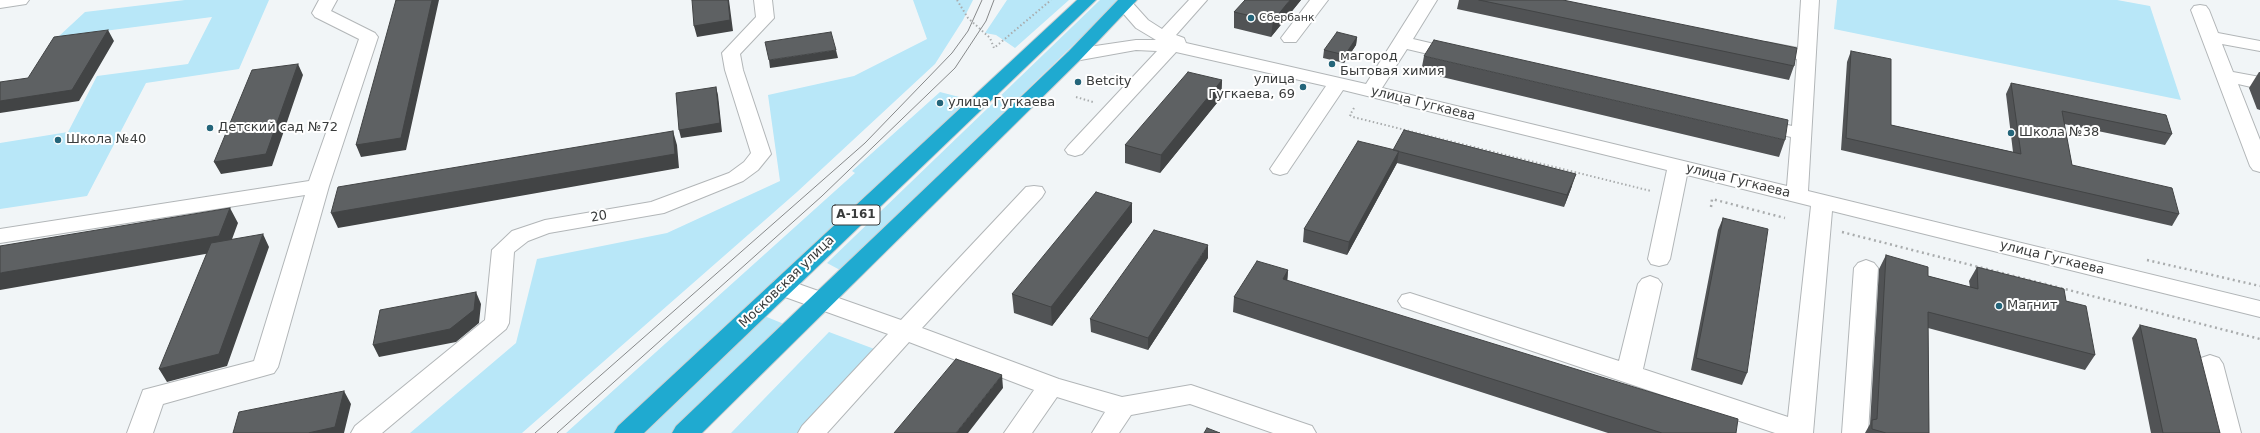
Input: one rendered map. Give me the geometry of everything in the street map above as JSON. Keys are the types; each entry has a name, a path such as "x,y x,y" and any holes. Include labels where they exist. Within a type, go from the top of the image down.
{"highway":[{"name":"Московская улица","path":"627,433 903,171 1087,0"},
{"name":"А-161","path":"685,433 1075,55 1126,2"}],"street":[{"path":"0,2 20,0"},
{"path":"140,433 152,397 265,367 318,186 369,37 322,13 328,0"},
{"name":"20","path":"364,433 426,384 497,322 503,250 520,236 545,227 656,208 736,177 751,166 761,154 734,70 731,53 765,18 763,0"},
{"path":"1075,150 1168,41 1198,0"},
{"path":"1290,38 1319,0"},
{"path":"1371,91 1428,0"},
{"path":"1797,195 1810,0"},
{"name":"улица Гугкаева","path":"1126,2 1142,24 1168,41 1215,55 1371,91 2260,309"},
{"path":"2200,10 2258,155"},
{"path":"2212,37 2260,46"},
{"name":"улица Гугкаева","path":"1075,55 1168,41"},
{"path":"1402,42 1479,60"},
{"path":"1752,44 1807,56"},
{"path":"2226,76 2260,83"},
{"path":"1280,169 1338,83"},
{"path":"1740,120 1802,134"},
{"path":"1659,259 1678,166"},
{"path":"0,236 318,186"},
{"path":"811,433 1034,192"},
{"path":"1410,301 1800,432 1822,201"},
{"path":"1855,433 1866,268"},
{"path":"1629,374 1650,284"},
{"path":"782,287 1051,386 1122,407 1191,394 1302,433"},
{"path":"2210,364 2228,433"},
{"path":"1017,433 1051,386"},
{"path":"1105,433 1122,407"}],"path":[{"path":"957,0 968,18 990,38 994,48 1051,0"},
{"path":"1354,108 1350,115 1353,117 1653,192"},
{"path":"1711,207 1712,199 1785,218"},
{"path":"1841,232 2260,339"}],"shaded area":[{"path":"185,0 269,0 239,69 146,83 87,196 0,209 0,143 68,132 97,76 188,64 212,17 58,37 85,12"},
{"path":"913,0 973,0 963,20 935,64 797,192 522,433 410,433 516,343 537,259 667,233 780,181 768,95 854,76 927,39"},
{"path":"1007,0 1069,0 1015,48 996,35 985,33"},
{"path":"1100,0 1120,0 840,270 827,263"},
{"path":"1837,0 2117,0 2150,6 2181,100 1834,29"},
{"path":"940,92 971,100 614,433 566,433 855,173 852,171"},
{"path":"762,315 784,324 671,433 638,433"},
{"path":"829,332 877,350 801,433 731,433"}],"building":[{"path":"396,0 432,0 401,138 356,145"},
{"path":"692,0 728,0 730,20 694,26"},
{"path":"1245,0 1290,0 1273,21 1234,12"},
{"path":"1479,0 1563,0 1797,48 1794,66"},
{"path":"108,30 72,90 0,101 0,82 28,78 54,37"},
{"path":"831,32 836,50 769,60 765,42"},
{"path":"1337,32 1357,37 1345,55 1324,50"},
{"path":"1434,40 1788,120 1785,140 1424,56"},
{"path":"1851,51 1891,59 1891,125 2021,154 2011,83 2166,115 2172,134 2062,111 2072,165 2172,188 2179,214 1846,138"},
{"path":"298,64 266,154 214,162 252,70"},
{"path":"1188,72 1222,80 1161,155 1125,145"},
{"path":"716,87 720,123 679,130 676,93"},
{"path":"1404,130 1576,174 1567,195 1393,150"},
{"path":"673,131 675,154 331,213 338,187"},
{"path":"1358,141 1399,151 1349,242 1304,229"},
{"path":"1096,192 1132,203 1051,307 1012,294"},
{"path":"230,208 219,236 0,273 0,246"},
{"path":"1723,218 1768,229 1747,373 1696,358"},
{"path":"1154,230 1208,245 1148,338 1090,319"},
{"path":"263,234 219,354 159,369 211,243"},
{"path":"1886,255 1928,267 1928,276 1978,289 1977,267 2064,289 2066,301 2086,306 2095,355 1928,312 1929,433 1886,433 1872,429 1872,420 1877,419"},
{"path":"1257,261 1288,270 1283,279 1738,419 1736,433 1662,433 1234,297"},
{"path":"476,292 474,310 450,329 373,345 380,310"},
{"path":"2140,325 2196,339 2220,433 2163,433"},
{"path":"956,359 1002,375 956,433 894,433"},
{"path":"344,391 335,427 308,433 233,433 239,412"},
{"path":"1207,428 1220,433 1204,433"}],"tram line":[{"path":"535,433 865,143 952,53 968,31 982,0"},
{"path":"557,433 822,196 955,68 986,21 994,0"}],"place":[{"name":"Сбербанк","path":"1251,18"},
{"name":"магород Бытовая химия","path":"1332,64"},
{"name":"Betcity","path":"1078,82"},
{"name":"улица Гугкаева, 69","path":"1303,87"},
{"name":"улица Гугкаева","path":"940,103"},
{"name":"Детский сад №72","path":"210,128"},
{"name":"Школа №38","path":"2011,133"},
{"name":"Школа №40","path":"58,140"},
{"name":"Магнит","path":"1999,306"}]}
